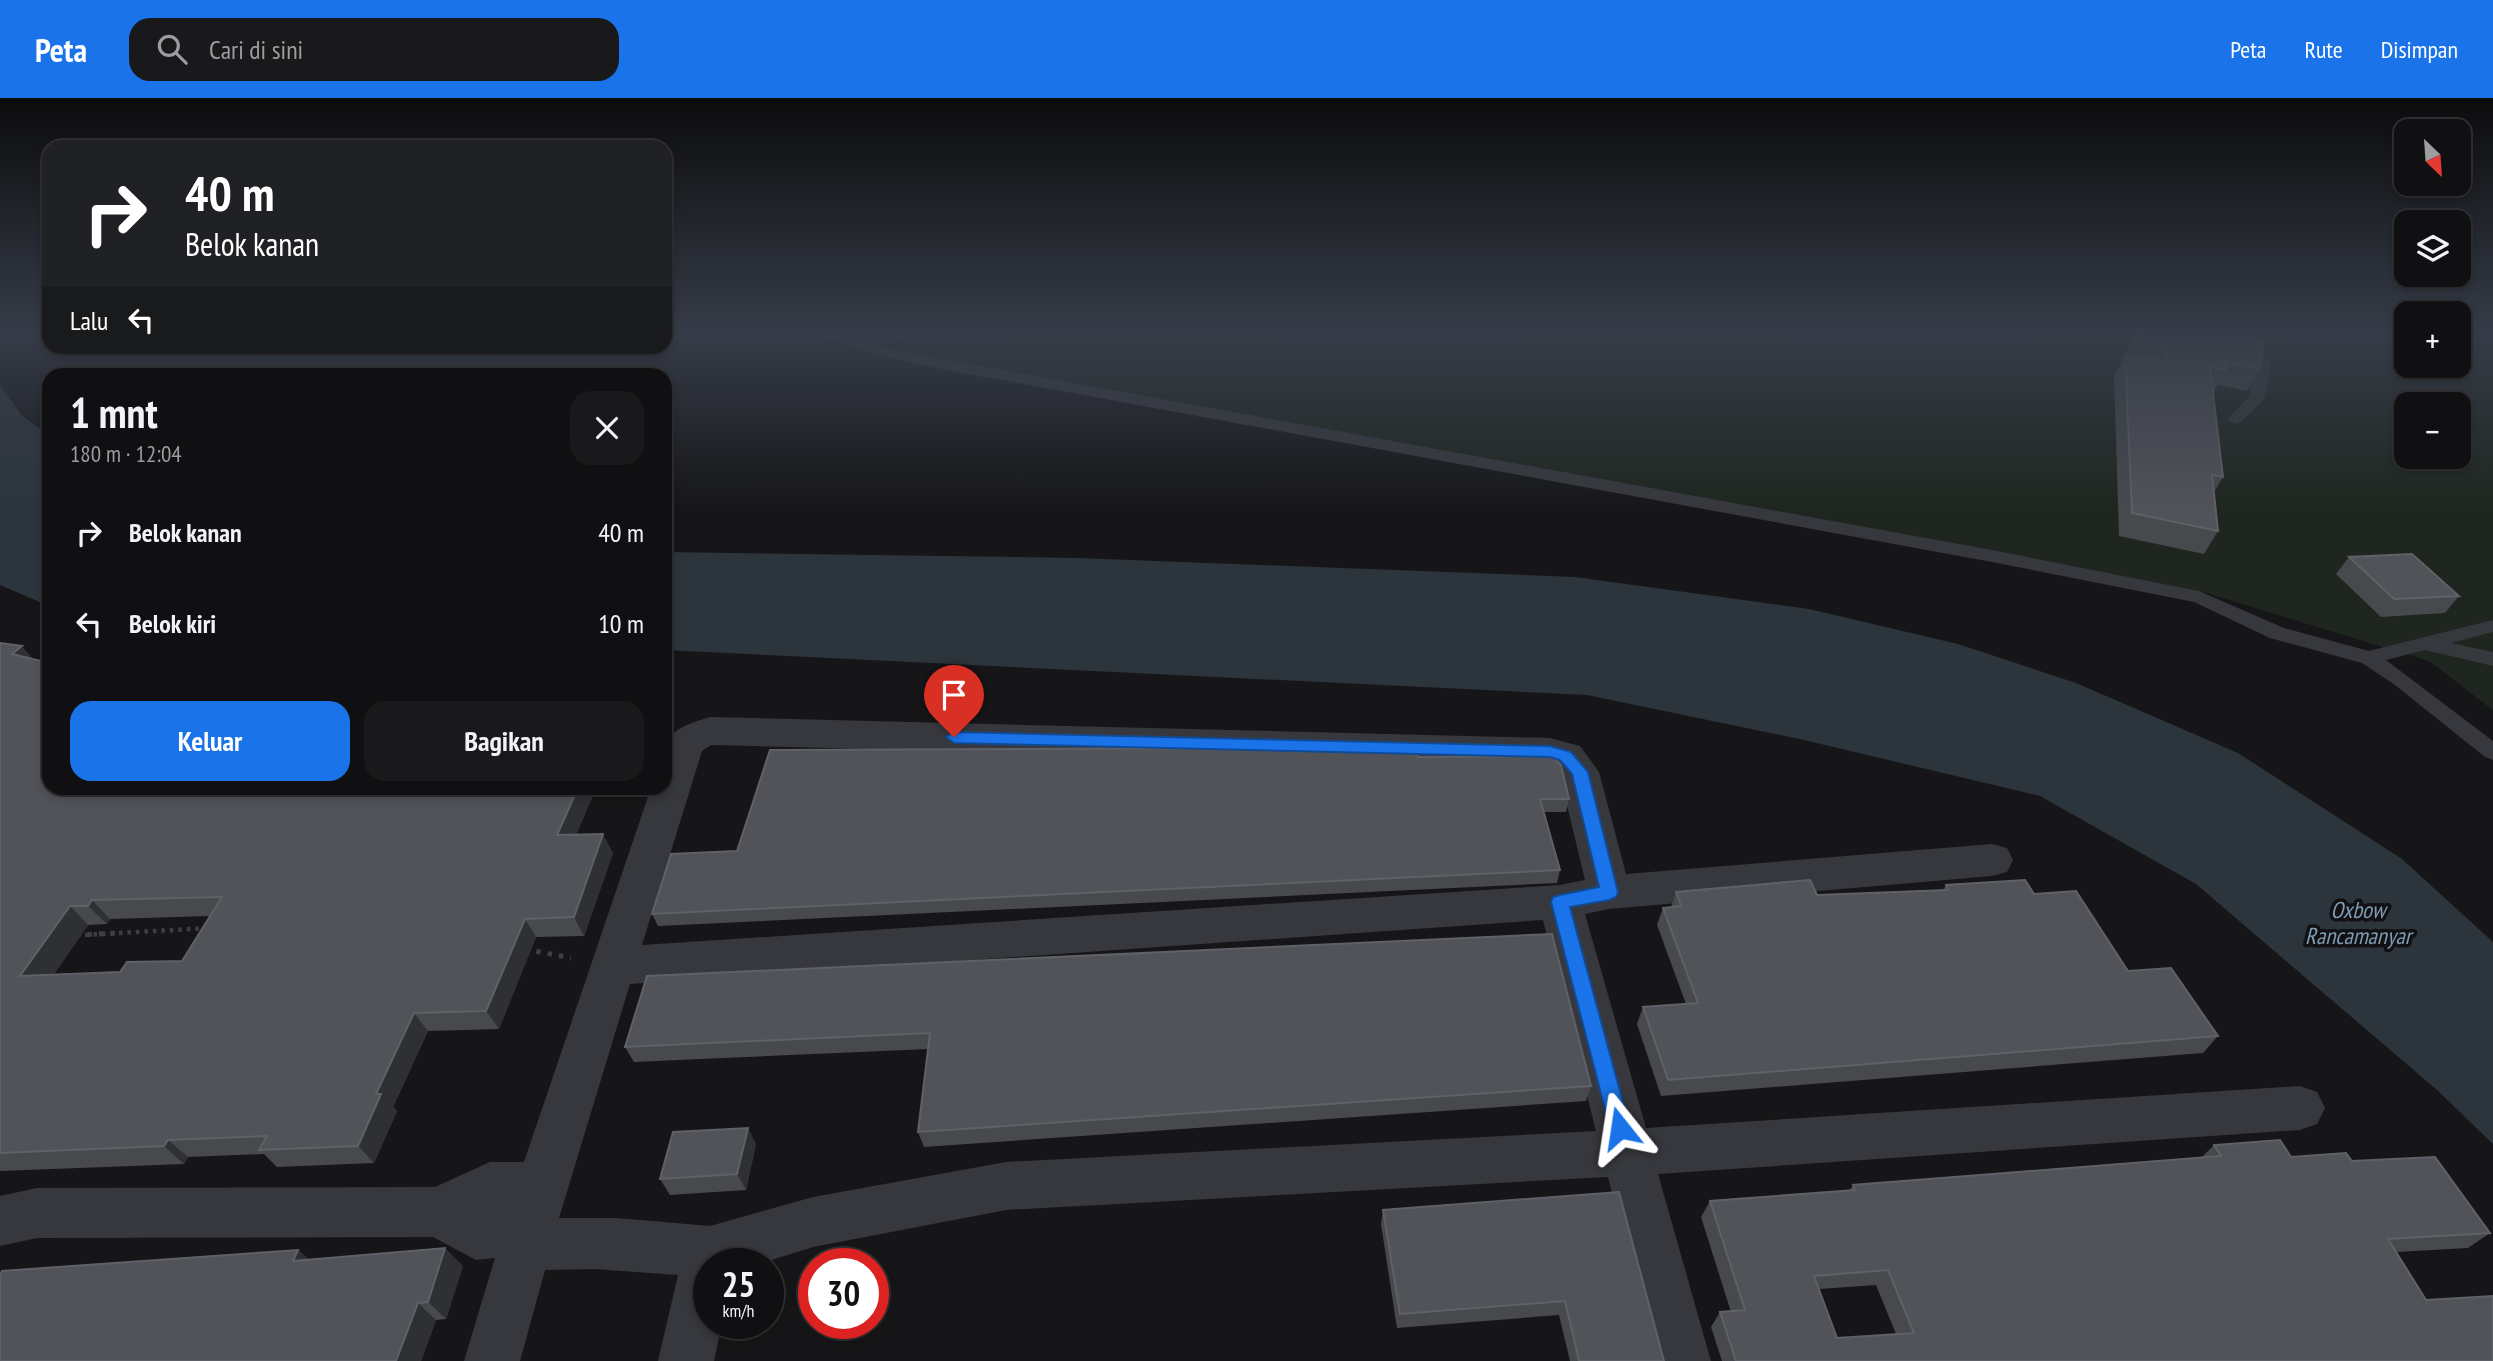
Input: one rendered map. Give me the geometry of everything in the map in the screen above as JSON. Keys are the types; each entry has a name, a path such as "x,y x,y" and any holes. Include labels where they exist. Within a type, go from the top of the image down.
{"street":[{"path":"672,784 685,744 697,735 710,731 1550,752 1566,756 1579,772 1609,892"},
{"path":"492,1361 532,1220 668,795"},
{"path":"613,966 1560,902 1609,892 1992,860"},
{"path":"1560,902 1683,1361"},
{"path":"724,1248 813,1222 1006,1186 1627,1153 2300,1108"},
{"path":"0,1222 37,1213 439,1212 476,1234 532,1220"},
{"path":"532,1220 558,1242 625,1242 693,1250"},
{"path":"686,1361 693,1329"}],"lane":[{"path":"1108,393 1992,556 2199,597 2277,633 2370,658 2493,752"},
{"path":"2235,419 2257,398 2258,393"},
{"path":"2370,658 2493,626"},
{"path":"2424,644 2493,659"}],"path":[{"path":"67,936 213,928"},
{"path":"521,948 613,966"}],"shaded area":[{"path":"1116,393 2394,393 2394,469 2471,469 2471,393 2493,393 2493,710 2429,661 2206,593"}],"water":[{"path":"0,393 6,393 22,416 42,430 42,603 0,585"},
{"name":"Oxbow Rancamanyar","path":"672,552 1079,558 1575,577 1809,609 1958,644 2076,683 2238,753 2402,859 2493,942 2493,1144 2437,1090 2196,884 2040,796 1804,740 1587,695 672,650"}],"building":[{"path":"2127,393 2213,393 2223,477 2212,475 2218,531 2132,513"},
{"path":"2412,554 2459,596 2394,599 2349,557"},
{"path":"0,643 22,646 12,654 42,661 42,795 575,795 557,835 603,834 574,917 525,919 486,1011 414,1013 376,1094 381,1094 358,1146 259,1150 267,1136 168,1140 164,1146 0,1153","holes":["222,897 182,961 127,962 120,972 20,976 70,906 88,906 92,900"]},
{"path":"1222,748 1417,753 1418,757 1552,756 1561,765 1569,799 1540,799 1560,870 652,914 671,854 737,851 770,750"},
{"path":"1810,880 1817,895 1948,890 1946,885 2025,880 2034,894 2076,891 2128,971 2171,968 2218,1036 1668,1080 1643,1007 1698,1003 1663,908 1681,906 1676,892"},
{"path":"1552,934 1591,1086 918,1132 930,1033 625,1047 647,976"},
{"path":"748,1128 737,1174 660,1179 673,1132"},
{"path":"2280,1140 2291,1157 2346,1153 2352,1161 2435,1157 2490,1233 2388,1239 2426,1300 2493,1296 2493,1361 1736,1361 1720,1312 1745,1310 1710,1201 1855,1190 1853,1185 2221,1156 2214,1145","holes":["1888,1270 1914,1333 1837,1338 1814,1276"]},
{"path":"1619,1192 1664,1361 1579,1361 1565,1301 1400,1314 1383,1210"},
{"path":"445,1248 428,1302 418,1303 396,1361 0,1361 2,1271 298,1250 293,1261"}],"route":[{"path":"954,737 1550,752 1566,756 1579,772 1609,892 1560,902 1620,1128"}]}
